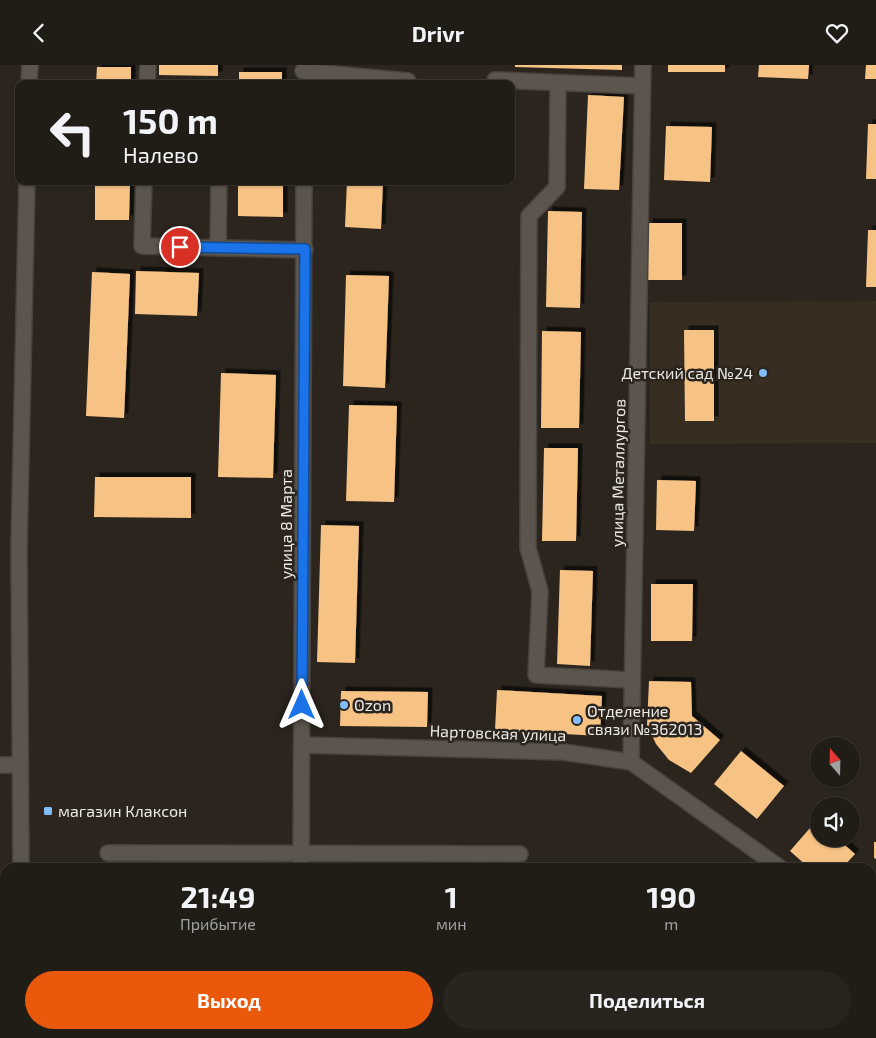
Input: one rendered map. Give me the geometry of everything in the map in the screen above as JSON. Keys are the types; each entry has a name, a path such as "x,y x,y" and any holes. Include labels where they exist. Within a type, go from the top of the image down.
{"street":[{"path":"29,80 30,65"},
{"path":"147,80 148,65"},
{"name":"улица Металлургов","path":"631,762 642,65"},
{"path":"303,73 395,80"},
{"path":"515,81 642,86"},
{"path":"558,83 557,187 529,216 528,548 540,591 536,675 632,680"},
{"path":"21,863 19,547 27,185"},
{"path":"144,185 142,246 305,249"},
{"path":"218,248 219,185"},
{"name":"улица 8 Марта","path":"301,861 304,185"},
{"name":"Нартовская улица","path":"302,745 563,752 631,762 773,863"},
{"path":"0,765 20,765"},
{"path":"108,853 301,861 520,854"}],"shaded area":[{"name":"Детский сад №24","path":"876,301 876,443 650,444 650,302"}],"building":[{"path":"159,65 218,65 218,76 159,75"},
{"path":"515,65 622,65 622,70 515,67"},
{"path":"668,65 725,65 725,72 668,72"},
{"path":"759,65 809,65 808,79 758,77"},
{"path":"866,65 876,65 876,79 865,79"},
{"path":"97,67 131,67 131,80 96,80"},
{"path":"239,72 282,72 282,80 239,80"},
{"path":"588,95 624,97 619,190 584,189"},
{"path":"868,124 876,124 876,179 866,179"},
{"path":"666,126 712,127 710,182 664,180"},
{"path":"95,185 130,185 129,220 95,220"},
{"path":"238,185 283,185 283,217 238,216"},
{"path":"347,185 383,185 381,229 345,227"},
{"path":"548,211 582,212 580,308 546,307"},
{"path":"648,223 682,223 682,280 648,280"},
{"path":"868,230 876,230 876,287 866,287"},
{"path":"136,271 199,273 197,316 135,314"},
{"path":"92,272 130,274 124,418 86,416"},
{"path":"346,275 389,276 385,388 343,386"},
{"path":"684,330 714,330 714,421 685,421"},
{"path":"542,331 581,332 579,428 541,428"},
{"path":"221,373 276,375 273,478 218,477"},
{"path":"349,405 397,406 394,502 346,501"},
{"path":"544,448 578,448 576,541 542,541"},
{"path":"95,477 191,477 191,518 94,517"},
{"path":"657,480 696,481 694,531 656,530"},
{"path":"321,525 359,526 355,663 317,662"},
{"path":"560,570 593,571 590,666 557,664"},
{"path":"651,584 693,584 692,641 651,641"},
{"path":"649,681 691,682 692,716 720,740 691,773 669,760 656,744 647,725"},
{"path":"497,690 602,696 600,736 495,730"},
{"path":"341,691 428,692 427,727 340,726"},
{"path":"741,751 784,786 757,819 714,784"},
{"path":"810,828 810,847 847,847 855,854 847,863 804,863 790,851"},
{"path":"874,842 876,842 876,859 874,858"}],"place":[{"name":"Детский сад №24","path":"763,373"},
{"name":"Ozon","path":"344,705"},
{"name":"Отделение связи №362013","path":"577,720"},
{"name":"магазин Клаксон","path":"48,811"}],"route":[{"path":"180,247 305,249 302,705"}]}
